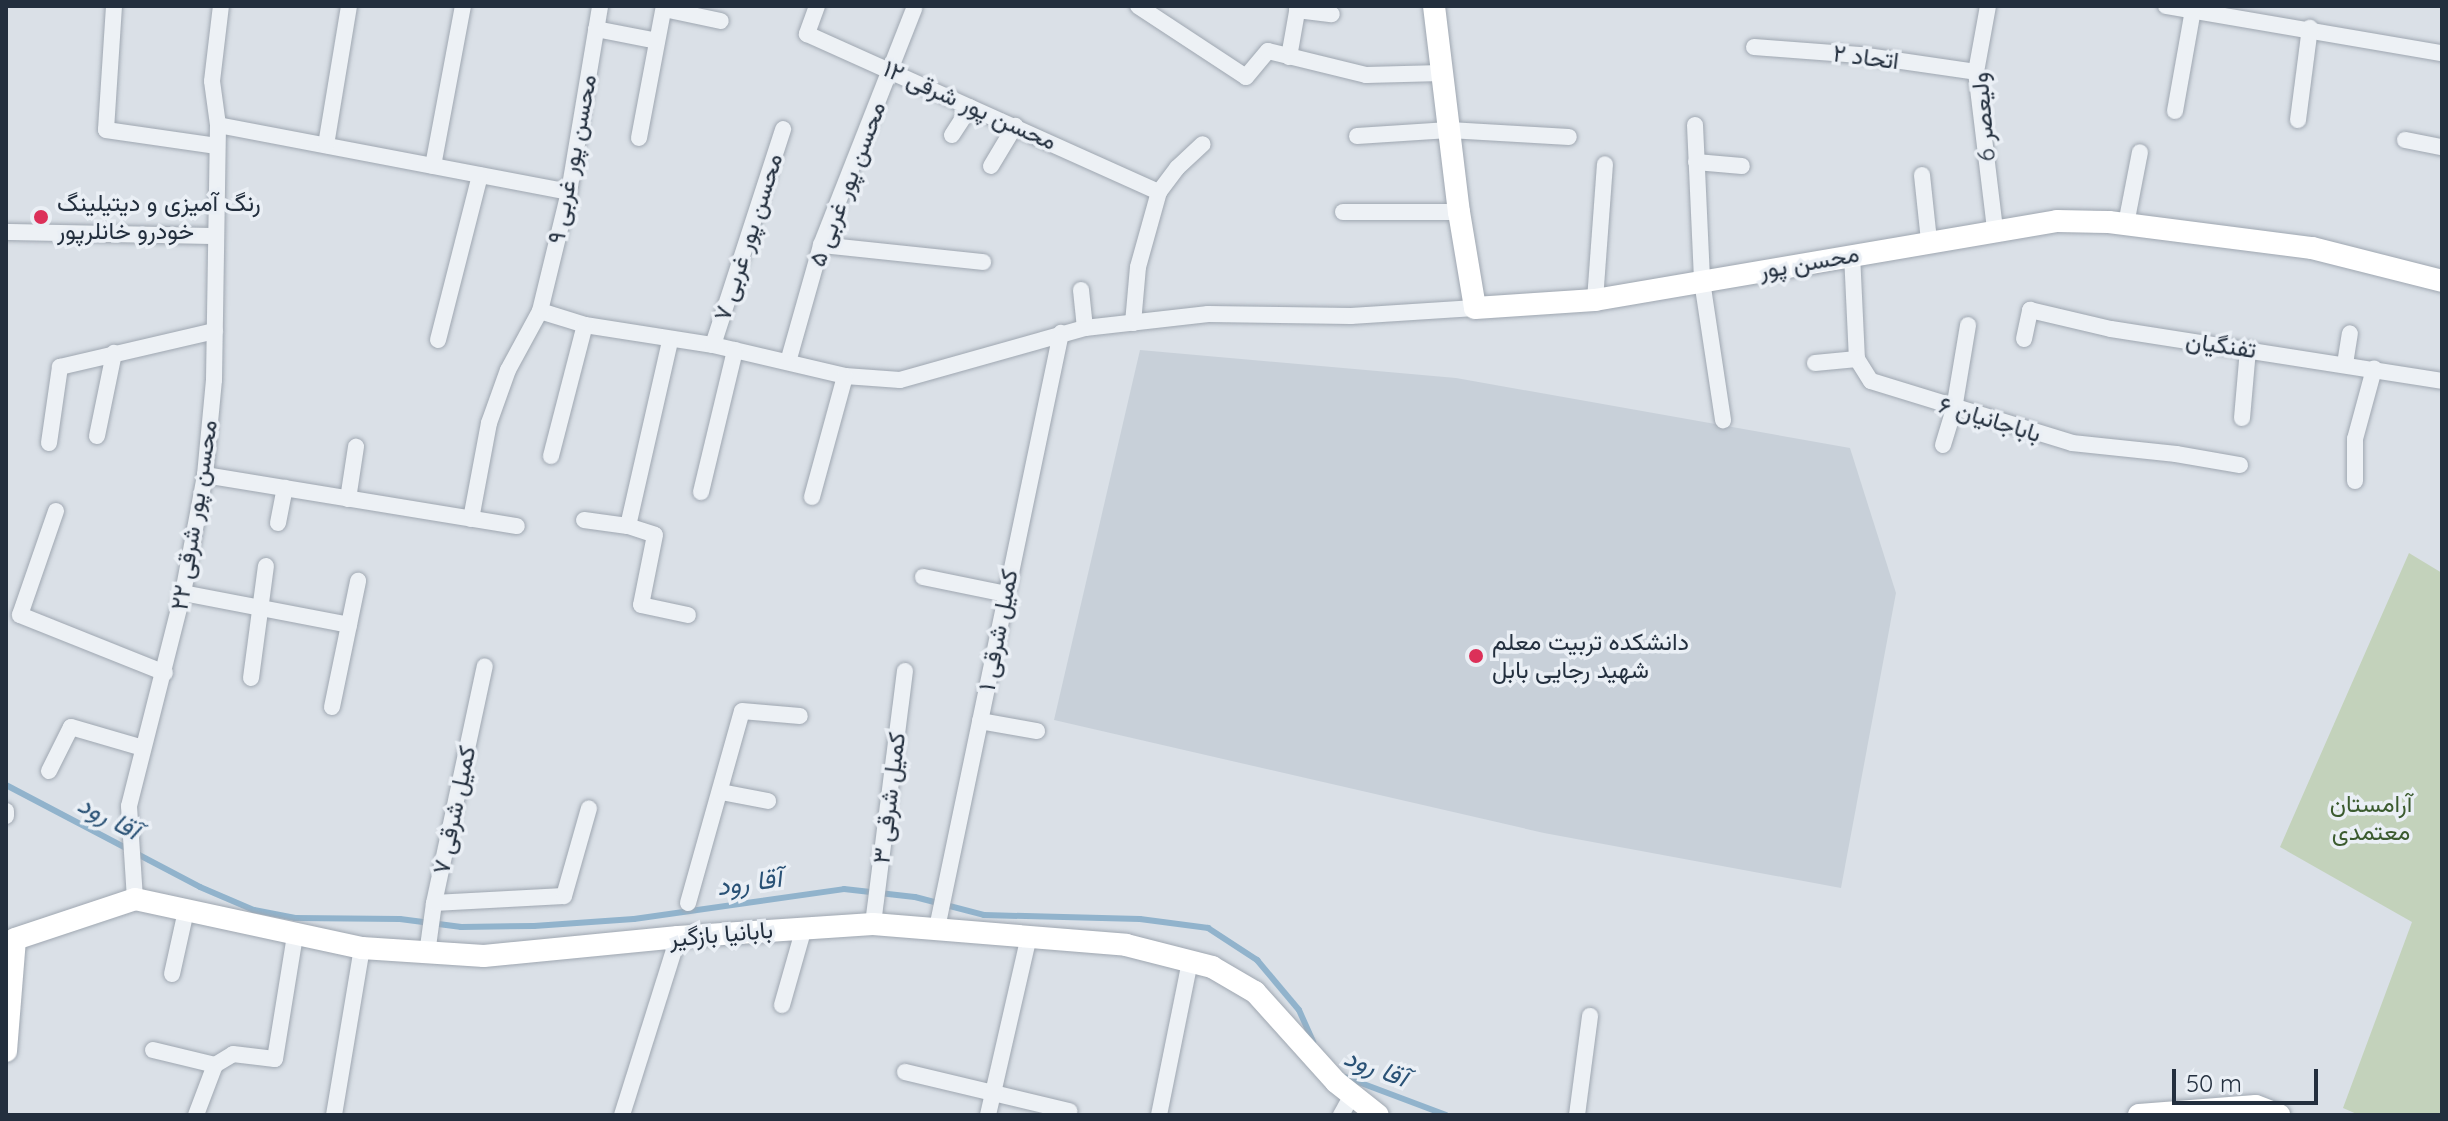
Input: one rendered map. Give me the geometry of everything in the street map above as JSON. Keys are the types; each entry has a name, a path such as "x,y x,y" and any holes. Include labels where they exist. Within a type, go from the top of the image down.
{"street":[{"path":"114,6 106,130 217,146"},
{"name":"محسن پور شرقی ۲۲","path":"135,899 129,806 165,673 205,475 215,331 218,125 212,81 221,6"},
{"path":"326,145 349,6"},
{"path":"433,166 463,6"},
{"name":"محسن پور غربی ۹","path":"471,519 489,423 508,370 540,311 569,192 600,6"},
{"name":"محسن پور شرقی ۱۲","path":"817,6 807,34 891,69 1159,192"},
{"path":"1138,6 1246,77 1268,51 1366,75 1442,73"},
{"path":"540,311 585,325 670,341 713,345 845,376 900,380 1085,328 1208,314 1351,316 1475,308 1459,212 1435,6"},
{"name":"ولیعصر 6","path":"1988,6 1976,72 1995,229"},
{"path":"2166,6 2310,28 2442,53"},
{"path":"2287,25 2290,6"},
{"path":"639,138 664,8 721,21"},
{"path":"1289,57 1298,8 1332,14"},
{"name":"محسن پور غربی ۵","path":"788,362 821,245 914,9"},
{"path":"2175,111 2193,10"},
{"path":"2298,120 2310,28"},
{"path":"596,29 657,41"},
{"name":"اتحاد ۲","path":"1754,47 1860,55 1976,72"},
{"path":"952,135 970,107"},
{"path":"218,125 569,192"},
{"path":"1695,125 1702,281 1723,420"},
{"path":"991,166 1015,126"},
{"name":"محسن پور غربی ۷","path":"713,345 783,129"},
{"path":"1357,136 1449,130 1569,137"},
{"path":"2405,140 2442,147"},
{"path":"1133,323 1138,267 1159,192 1177,168 1203,144"},
{"path":"2126,224 2140,152"},
{"path":"1696,162 1742,166"},
{"path":"1595,300 1605,164"},
{"path":"438,340 480,175"},
{"path":"1922,175 1929,241"},
{"path":"1343,212 1459,212"},
{"name":"محسن پور","path":"1475,308 1595,300 1995,229 2057,221 2126,224 2312,248 2442,281"},
{"path":"6,232 216,236"},
{"path":"821,245 983,262"},
{"path":"1815,363 1857,359 1852,254"},
{"path":"1081,290 1085,328"},
{"name":"تفنگیان","path":"2024,339 2030,310 2111,329 2442,381"},
{"path":"551,456 585,325"},
{"path":"1943,445 1954,409 1968,325"},
{"path":"49,443 60,367 215,331"},
{"name":"کمیل شرقی ۱","path":"937,928 1061,333"},
{"path":"2345,364 2350,333"},
{"path":"628,526 670,341"},
{"path":"2242,418 2248,349"},
{"path":"701,492 735,350"},
{"path":"97,436 114,353"},
{"name":"باباجانیان ۶","path":"1857,359 1871,381 2072,443 2176,454 2240,465"},
{"path":"2355,481 2355,439 2374,369"},
{"path":"812,497 845,376"},
{"path":"348,499 356,447"},
{"path":"205,475 517,526"},
{"path":"278,523 285,488"},
{"path":"56,511 20,615 165,673"},
{"path":"584,520 628,526 655,535 641,605 688,615"},
{"path":"251,678 266,566"},
{"path":"923,577 1006,594"},
{"path":"332,707 358,581"},
{"path":"183,593 349,625"},
{"name":"کمیل شرقی ۷","path":"431,927 485,666"},
{"name":"کمیل شرقی ۳","path":"873,924 905,671"},
{"path":"688,903 742,711 800,716"},
{"path":"980,721 1037,731"},
{"path":"49,771 71,727 143,748"},
{"path":"721,792 768,801"},
{"path":"431,927 564,896 589,808"},
{"path":"6,1051 10,938 135,899"},
{"name":"بابانیا بازگیر","path":"135,899 362,948 431,927 484,956 678,937 873,924 1126,945 1234,976 1255,992 1336,1082 1378,1115"},
{"path":"172,974 186,911"},
{"path":"782,1005 804,928"},
{"path":"196,1115 215,1065 233,1054 275,1059 295,935"},
{"path":"988,1115 1029,936"},
{"path":"622,1115 678,937"},
{"path":"334,1115 362,948"},
{"path":"1159,1115 1190,961"},
{"path":"1577,1115 1590,1016"},
{"path":"153,1050 215,1065"},
{"path":"905,1072 1069,1111"},
{"path":"1341,1115 1352,1095"},
{"path":"2139,1115 2256,1106 2279,1115"}],"shaded area":[{"name":"دانشکده تربیت معلم شهید رجایی بابل","path":"1140,350 1456,378 1850,448 1896,593 1841,888 1544,833 1054,720"}],"green space":[{"name":"آرامستان معتمدی","path":"2409,553 2442,573 2442,1115 2359,1115 2343,1108 2412,922 2280,847"}],"waterway":[{"name":"آقا رود","path":"6,785 200,887 254,910 295,918 400,919 461,927 534,926 634,919 844,889 915,897 984,915 1140,919 1208,928 1257,960 1299,1010 1313,1042"},
{"name":"آقا رود","path":"1345,1077 1446,1115"}],"place":[{"name":"رنگ آمیزی و دیتیلینگ خودرو خانلرپور","path":"41,217"},
{"name":"دانشکده تربیت معلم شهید رجایی بابل","path":"1476,656"}]}
